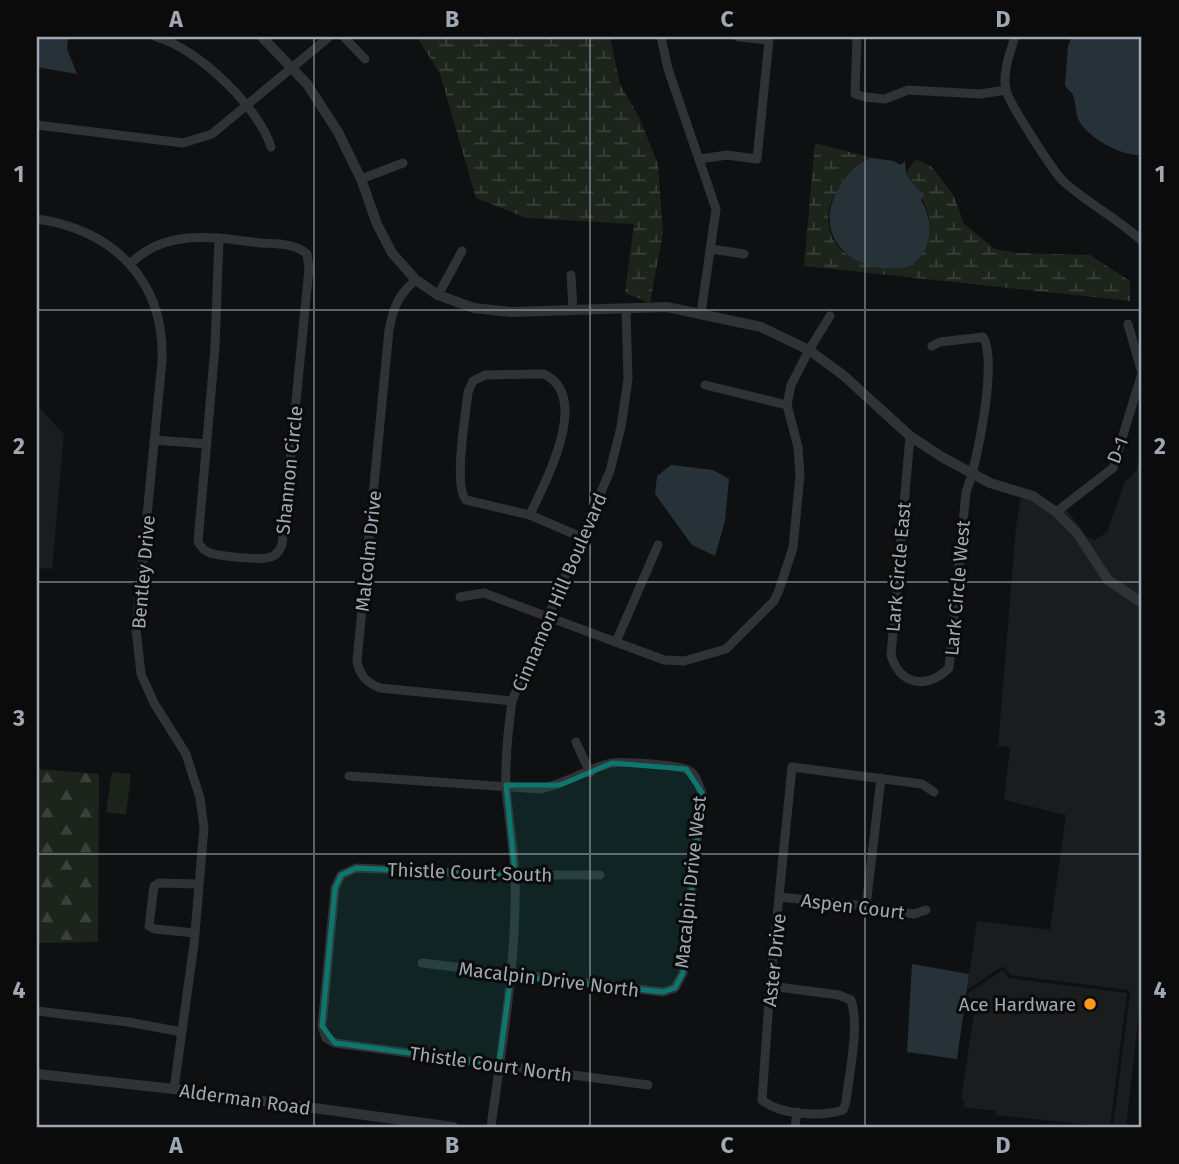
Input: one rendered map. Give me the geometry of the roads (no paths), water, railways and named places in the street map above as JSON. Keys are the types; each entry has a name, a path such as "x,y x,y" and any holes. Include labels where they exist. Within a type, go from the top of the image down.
{"street":[{"path":"156,37 171,41 208,68 247,106 267,134 271,147"},
{"path":"262,37 307,84 323,107 361,180 384,241 403,267 438,295 456,303 490,311 667,307 761,327 809,350 844,375 910,436 942,457 989,483 1032,496 1056,512 1077,533 1108,580 1142,603"},
{"path":"37,125 183,143 212,134 330,37"},
{"path":"344,37 365,59"},
{"path":"661,37 668,69 716,209 701,313"},
{"path":"700,159 727,155 757,159 769,40 738,37"},
{"path":"857,37 855,94 885,99 908,90 980,94 1006,90"},
{"path":"1015,37 1006,74 1006,90 1053,170 1064,182 1142,241"},
{"path":"361,180 403,163"},
{"name":"Bentley Drive","path":"37,219 84,230 112,247 130,264 149,293 161,331 162,361 136,626 141,674 154,703 186,754 200,798 204,828 195,933 174,1089"},
{"name":"Shannon Circle","path":"130,264 149,249 188,237 219,238 294,247 304,251 308,258 282,545 279,552 271,557 262,559 211,553 200,545 198,534 215,347 219,238"},
{"path":"711,249 744,254"},
{"path":"438,295 462,251"},
{"path":"571,275 573,310"},
{"name":"Malcolm Drive","path":"416,280 404,289 393,308 389,330 357,661 359,673 369,683 380,688 512,701"},
{"name":"Cinnamon Hill Boulevard","path":"491,1127 511,976 514,876 506,785 506,742 512,701 610,471 621,427 628,379 626,309"},
{"path":"460,597 484,593 664,660 684,661 726,649 774,601 793,548 800,475 798,447 788,405 791,385 830,316"},
{"name":"D-1","path":"1056,512 1113,468 1142,373 1128,324"},
{"path":"932,346 971,337 983,337 987,344 980,442 973,475"},
{"path":"530,515 561,442 565,402 563,394 554,379 544,374 485,375 472,380 468,392 461,494 474,504 530,515 581,537"},
{"path":"705,385 788,405"},
{"name":"Lark Circle East","path":"910,436 891,655 894,666 902,674 910,680 920,682"},
{"path":"154,440 207,444"},
{"name":"Lark Circle West","path":"920,682 929,682 949,668 966,492 973,475"},
{"path":"616,642 658,545"},
{"path":"349,776 541,789 560,786 590,773 576,742"},
{"name":"Macalpin Drive West","path":"590,773 612,763 635,763 687,769 696,776 702,793 683,973 676,988"},
{"name":"Aster Drive","path":"797,1112 774,1108 762,1100 770,986 792,767 881,778"},
{"path":"866,906 881,778 922,784 934,792"},
{"name":"Thistle Court South","path":"335,1043 326,1038 322,1026 335,888 341,874 356,868 514,876 600,875"},
{"path":"195,933 149,926 154,886 159,883 198,884"},
{"name":"Aspen Court","path":"780,897 914,914 926,910"},
{"name":"Macalpin Drive North","path":"422,963 511,976 663,992 676,988"},
{"path":"770,986 839,995 851,1000 855,1010 843,1110 828,1115 797,1112 795,1127"},
{"path":"37,1011 183,1032"},
{"name":"Thistle Court North","path":"335,1043 648,1085"},
{"name":"Alderman Road","path":"37,1074 174,1089 453,1127"}],"place":[{"name":"Ace Hardware","path":"1090,1004"}]}
